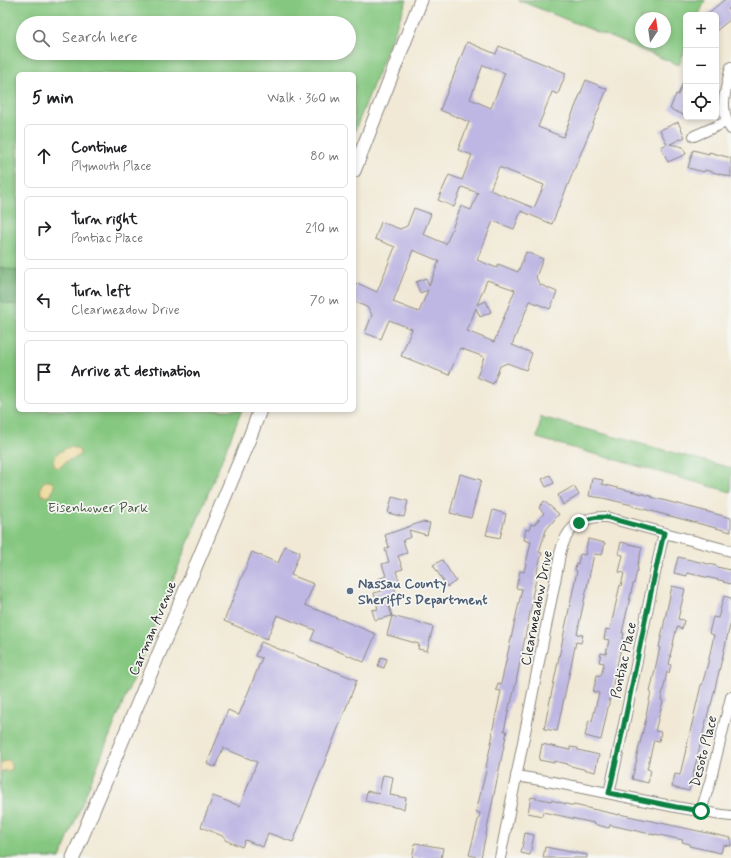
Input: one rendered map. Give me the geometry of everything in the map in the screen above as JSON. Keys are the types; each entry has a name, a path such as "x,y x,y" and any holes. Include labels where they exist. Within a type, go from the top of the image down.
{"main road":[{"path":"356,166 421,0"},
{"name":"Carman Avenue","path":"73,858 259,412"}],"street":[{"path":"694,136 729,125 723,104 731,67"},
{"name":"Clearmeadow Drive","path":"500,858 558,566 563,544 572,529 588,518 606,517 731,551"},
{"name":"Pontiac Place","path":"609,793 664,533"},
{"name":"Desoto Place","path":"701,811 710,782 731,697"},
{"path":"516,776 722,816 731,816"}],"green space":[{"name":"Eisenhower Park","path":"0,0 407,0 356,128 356,72 16,72 16,412 241,412 60,858 0,858"},
{"path":"518,0 705,0 700,12 683,12 683,55 679,65 637,48 671,48 671,12 635,12 635,47"},
{"path":"0,267 16,271 16,305 0,301"},
{"path":"541,417 731,468 731,492 537,438"}],"sand":[{"path":"69,447 76,448 80,451 79,456 65,462 61,467 55,467 54,460 57,454"},
{"path":"45,481 50,481 53,483 54,487 51,495 46,497 41,494 40,490 41,485"},
{"path":"9,760 12,770 2,771 0,774 0,765"}],"building":[{"path":"724,0 731,0 731,7 728,9 731,13 731,19 719,29 719,12 710,12"},
{"path":"467,42 496,54 499,46 566,73 558,94 552,92 538,127 563,137 586,80 607,89 552,224 521,211 514,229 493,221 477,260 497,268 498,264 518,272 526,252 543,259 536,277 539,284 557,292 550,309 530,301 512,345 532,353 526,370 507,363 500,366 493,384 477,377 484,357 460,348 449,375 401,356 412,329 389,320 381,339 365,333 372,315 368,308 356,302 357,283 377,292 395,247 375,239 381,222 400,229 407,226 414,208 431,214 423,234 446,244 461,206 471,210 478,193 462,187 454,207 438,200 449,175 462,180 472,155 458,150 469,122 440,110","holes":["483,65 505,73 491,108 470,99","499,167 544,185 534,208 490,190","413,250 439,261 429,286 426,278 416,282 420,293 428,290 419,312 393,302","487,280 515,290 494,342 467,331 476,308 480,317 491,312 486,301 477,305"]},
{"path":"683,82 683,115 670,109 676,94 678,95"},
{"path":"678,122 685,137 670,144 683,147 686,154 668,162 661,147 667,144 660,130"},
{"path":"693,150 709,154 709,152 731,158 731,177 705,170 704,172 688,168"},
{"path":"460,474 481,480 471,518 450,513"},
{"path":"550,475 554,483 546,487 542,479"},
{"path":"592,478 603,480 602,484 731,518 731,532 632,505 589,496"},
{"path":"574,486 579,495 563,505 558,495"},
{"path":"392,497 408,501 404,517 388,513"},
{"path":"544,501 559,514 546,530 539,552 542,553 536,575 533,598 515,687 504,731 507,731 481,858 469,855 480,813 476,812 487,767 492,733 501,691 496,690 498,683 501,684 522,589 516,588 520,571 524,572 531,542 524,540 526,529 529,530 531,524 534,525 544,513 539,508"},
{"path":"493,510 506,514 500,538 486,535"},
{"path":"422,522 430,523 427,535 409,530 411,537 403,540 407,553 398,556 403,569 396,571 400,584 394,586 398,600 388,603 392,616 375,620 372,610 378,609 374,593 382,591 378,579 386,576 382,564 389,562 385,549 389,547 385,535"},
{"path":"588,539 605,543 602,555 594,554 577,634 583,635 581,643 576,642 557,731 544,729 577,571 575,570 576,563 578,564 580,554 585,555"},
{"path":"621,542 642,547 622,633 624,633 601,740 585,736 589,720 592,721 599,693 593,692 597,675 601,676 604,663 599,662 601,653 606,654 609,640 604,639 606,629 610,630 624,573 619,572 623,555 618,554"},
{"path":"285,546 300,552 291,575 314,584 305,605 376,634 364,662 311,640 315,630 277,615 267,639 224,621 252,552 278,563"},
{"path":"678,557 731,570 731,584 723,582 724,581 687,573 687,576 674,573"},
{"path":"442,560 456,581 447,587 433,565"},
{"path":"672,586 685,589 678,619 684,620 682,629 677,627 670,656 669,664 671,665 669,673 667,672 661,700 663,701 655,731 661,732 659,741 654,740 647,769 651,770 648,783 632,779 647,715 650,692"},
{"path":"724,596 731,598 731,621 689,791 672,787 675,774 680,775 701,685 708,663 714,635 709,633 713,617 718,618"},
{"path":"392,616 412,620 433,627 427,651 418,649 419,644 387,635"},
{"path":"261,642 357,680 293,842 268,833 263,847 245,840 242,847 225,840 225,837 201,827 213,796 240,806 257,762 223,748 215,767 207,764 228,710 239,715 262,658 255,656"},
{"path":"381,657 387,659 384,668 378,666"},
{"path":"542,744 570,750 570,747 578,748 578,750 599,755 595,772 554,761 554,763 539,760"},
{"path":"383,775 393,777 390,795 406,798 404,809 365,801 367,791 379,794"},
{"path":"531,797 731,838 731,846 723,845 721,853 689,846 690,844 682,842 683,840 655,834 610,825 609,828 593,824 594,823 543,812 542,816 528,813"},
{"path":"525,833 534,835 530,855 521,853"},
{"path":"415,843 443,848 441,858 412,858"},
{"path":"545,847 587,855 587,858 543,858"}],"place":[{"name":"Nassau County Sheriff's Department","path":"350,591"}],"route":[{"path":"579,523 588,518 606,517 664,533 609,793 701,811"}]}
